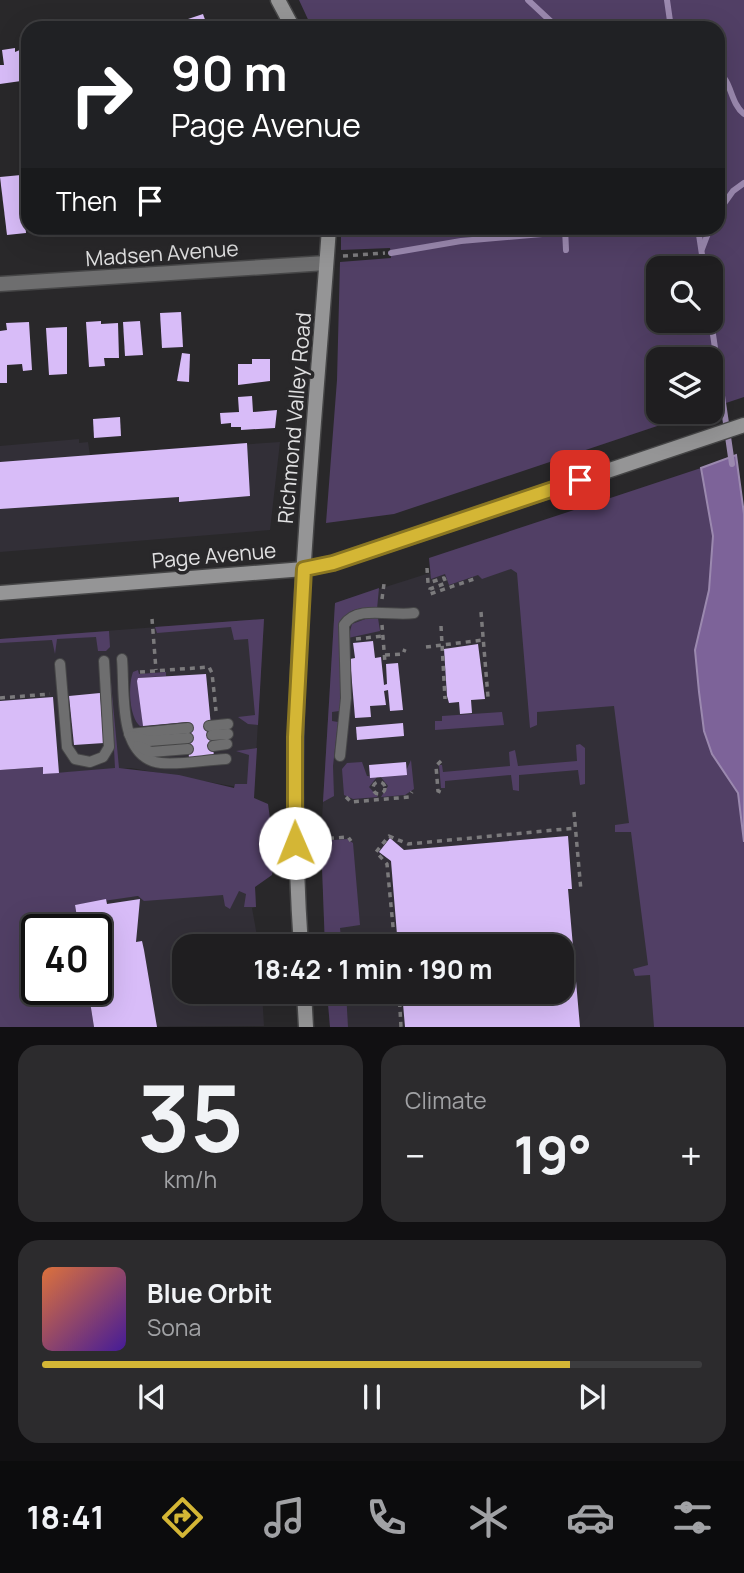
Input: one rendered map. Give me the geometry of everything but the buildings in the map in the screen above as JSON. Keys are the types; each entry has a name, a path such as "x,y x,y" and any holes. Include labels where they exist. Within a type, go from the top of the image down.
{"street":[{"path":"278,0 289,21"},
{"name":"Richmond Valley Road","path":"300,934 294,821 295,737 304,569 328,235"},
{"name":"Madsen Avenue","path":"0,285 326,260"},
{"name":"Page Avenue","path":"0,593 304,569 333,563 744,425"},
{"path":"305,1004 306,1027"}],"lane":[{"path":"340,756 346,698 343,630 346,621 366,613 414,613"},
{"path":"122,659 129,734 136,751 152,761 226,759"},
{"path":"60,664 67,747 71,756 85,762 100,760 108,751 110,741 104,661"},
{"path":"129,734 188,738 151,752 138,746 129,734"},
{"path":"228,734 212,736 228,734"}],"path":[{"path":"326,260 385,253"},
{"path":"427,568 428,583 444,578 446,583 430,589 430,593 477,578"},
{"path":"382,607 384,584"},
{"path":"481,612 488,697"},
{"path":"152,619 156,670"},
{"path":"382,620 385,663"},
{"path":"441,626 445,699"},
{"path":"351,640 383,636"},
{"path":"426,647 483,640"},
{"path":"384,655 403,654 405,649"},
{"path":"140,672 211,668 216,711"},
{"path":"0,698 53,694"},
{"path":"440,761 436,766 438,791 443,793"},
{"path":"346,796 349,802 380,797 409,797 412,792"},
{"path":"574,812 581,891"},
{"path":"394,934 387,864 376,852 389,836 408,844 576,828"},
{"path":"319,839 348,837 351,841"},
{"path":"399,1004 401,1027"}],"shaded area":[{"path":"299,0 744,0 744,397 723,404 723,347 646,347 646,424 663,424 394,514 326,523 337,380 340,262 391,258 390,248 341,250 341,235 725,235 725,21 309,21"},
{"path":"79,439 79,443 88,442 90,455 280,442 270,530 0,552 0,446"},
{"path":"736,455 744,514 744,842 738,793 712,754 704,731 695,650 709,590 713,536 701,468"},
{"path":"707,466 744,746 744,1027 654,1027 650,975 635,976 633,969 648,965 631,832 615,832 615,825 629,823 614,706 537,712 537,725 530,728 517,573 511,569 482,579 478,575 449,585 445,574 431,579 429,558"},
{"path":"510,562 619,700 661,1027 330,1027 328,1004 574,1004 574,934 325,934 321,835 335,603 458,564"},
{"path":"379,588 377,609 365,608 349,612 339,626 342,699 339,711 332,712 332,721 338,722 333,766 334,796 323,802 335,603"},
{"path":"368,618 378,618 380,631 348,638 352,624"},
{"path":"264,619 254,790 131,768 43,774 42,767 0,770 0,639"},
{"path":"264,619 258,725 248,724 238,717 255,715 248,639 234,640 231,627 157,633 155,627"},
{"path":"109,631 110,647 106,651 98,651 96,637 57,639 55,654 52,640 0,643 0,639"},
{"path":"138,670 139,674 166,672 166,676 138,678 143,726 136,722 130,700 131,678 133,672"},
{"path":"110,672 119,768 179,775 234,788 235,784 247,784 249,755 236,751 257,748 254,798 268,804 275,854 272,875 255,887 256,907 244,907 246,894 239,891 230,909 225,906 223,895 144,901 138,896 75,905 76,914 21,914 21,1005 91,1005 94,1027 0,1027 0,770 43,767 43,774 115,768"},
{"path":"502,712 504,725 435,730 435,721 442,721 442,716"},
{"path":"580,744 585,748 585,784 580,785 578,770 519,775 519,791 513,790 511,775 445,781 445,788 441,788 439,765 442,765 443,772 510,766 509,752 515,750 518,766 577,761 576,745"},
{"path":"411,760 414,789 405,795 381,797 388,786 380,776 405,773"},
{"path":"362,762 367,776 377,777 369,787 378,797 353,799 344,795 342,769 347,763"},
{"path":"347,839 353,843 360,925 340,928 341,934 325,934 321,841"},
{"path":"255,886 256,907 252,908 257,934 172,934 172,1004 263,1004 264,1026 94,1027 91,1005 112,1005 112,914 76,914 75,905 106,899"},
{"path":"328,1004 347,1004 348,1027 330,1027"}],"waterway":[{"path":"528,0 550,21"},
{"path":"667,0 670,21"},
{"path":"725,79 736,104 744,114"},
{"path":"725,202 733,191 744,183"},
{"path":"391,253 461,241 530,235"},
{"path":"565,235 566,250"},
{"path":"699,235 702,256"},
{"path":"702,249 707,235"},
{"path":"713,333 732,464"}],"route":[{"path":"295,843 295,737 304,569 333,563 580,480"}]}
